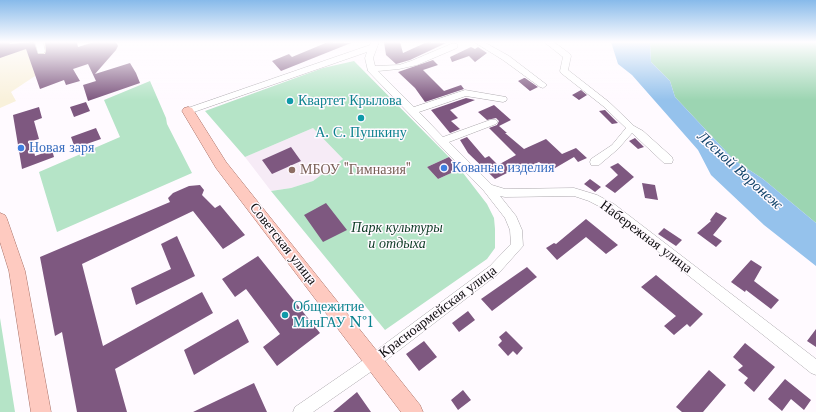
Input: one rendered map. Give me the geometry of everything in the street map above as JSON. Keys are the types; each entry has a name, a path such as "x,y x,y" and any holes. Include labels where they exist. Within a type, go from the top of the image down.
{"main road":[{"name":"Советская улица","path":"188,111 221,165 413,412"},
{"path":"0,219 17,272 41,412"}],"street":[{"path":"188,111 328,61"},
{"path":"370,61 371,69 488,188"},
{"path":"371,69 399,67 418,61"},
{"path":"510,61 543,85"},
{"path":"566,61 564,71 606,104 631,128 640,133 668,160"},
{"path":"412,111 465,93 503,99"},
{"path":"442,142 493,122"},
{"path":"595,162 615,147 631,128"},
{"name":"Красноармейская улица","path":"300,412 374,360 494,270 517,246 516,230 510,216 488,188"},
{"name":"Набережная улица","path":"488,188 505,193 574,192 593,198 610,207 816,368"}],"shaded area":[{"path":"0,61 44,61 35,76 11,92 16,101 0,108"},
{"name":"МБОУ \"Гимназия\"","path":"313,128 343,159 313,181 291,188 271,191 245,157"}],"green space":[{"name":"Парк культуры и отдыха","path":"354,61 449,157 427,167 438,179 460,169 487,204 494,218 495,248 487,259 385,330 271,191 291,188 313,181 343,159 313,128 245,157 205,111 323,68"},
{"path":"816,61 816,223 763,179 734,160 675,97 670,81 651,62"},
{"path":"150,81 166,118 167,124 192,173 57,232 39,172 120,137 104,100"},
{"path":"0,318 15,412 0,412"}],"water":[{"name":"Лесной Воронеж","path":"617,61 651,61 670,81 675,97 734,160 763,179 816,223 816,266 764,225 711,175 698,150 632,75 618,64"}],"building":[{"path":"30,61 106,61 95,74 130,63 140,83 88,101 83,85 96,81 88,64 73,69 80,81 66,85 64,80 40,89"},
{"path":"272,61 305,61 281,71"},
{"path":"393,61 406,61 396,64"},
{"path":"429,61 434,61 438,65 423,70 444,91 461,85 464,89 425,102 415,88 398,72"},
{"path":"524,78 538,87 530,91 518,81"},
{"path":"581,90 587,95 579,100 572,95"},
{"path":"466,98 475,100 450,110 458,118 451,121 460,129 450,133 431,110"},
{"path":"86,102 90,111 74,117 70,107"},
{"path":"494,105 511,120 499,126 524,149 546,139 562,154 576,148 587,158 578,162 574,157 550,171 539,162 528,167 525,164 495,179 468,153 460,140 467,137 485,158 489,156 498,165 516,155 489,128 497,125 499,121 496,118 487,120 478,112"},
{"path":"39,107 42,118 34,121 39,139 32,141 35,156 52,150 54,157 22,169 13,115"},
{"path":"605,110 618,123 612,124 599,111"},
{"path":"96,128 101,139 75,148 71,137"},
{"path":"635,138 644,147 638,149 629,141"},
{"name":"МБОУ \"Гимназия\"","path":"291,147 301,161 272,174 262,160"},
{"name":"Кованые изделия","path":"449,157 460,169 438,179 427,167"},
{"path":"618,163 634,177 615,193 605,186 618,175 610,167"},
{"path":"590,179 601,187 595,192 584,184"},
{"path":"642,183 655,185 658,200 645,198"},
{"path":"200,185 204,190 202,195 215,208 220,205 245,235 223,249 193,211 82,264 103,346 202,292 213,313 115,369 127,412 77,412 62,332 55,336 40,257 170,202 168,198 173,193 189,186"},
{"path":"326,203 347,230 323,242 304,215"},
{"path":"716,212 727,218 713,235 722,241 716,247 697,233 711,221 710,220"},
{"path":"586,219 618,245 606,254 586,237 557,260 546,248 554,243 556,244"},
{"path":"664,228 682,240 676,246 658,234"},
{"path":"177,236 195,276 136,305 131,288 171,269 161,244"},
{"name":"Общежитие МичГАУ №1","path":"258,256 320,333 277,366 263,347 280,334 246,289 235,297 222,279"},
{"path":"751,260 762,267 754,281 779,300 771,309 746,290 745,292 731,282"},
{"path":"527,267 537,277 492,311 481,299"},
{"path":"656,275 703,314 690,327 687,324 674,335 664,326 676,316 641,287"},
{"path":"468,311 475,320 459,332 452,323"},
{"path":"238,319 249,342 194,375 184,350"},
{"path":"816,329 816,347 807,341"},
{"path":"506,331 523,348 517,355 513,351 508,356 498,345 502,341 499,337"},
{"path":"424,341 437,357 419,371 406,354"},
{"path":"745,343 775,367 754,392 744,383 748,378 738,370 743,366 733,357"},
{"path":"709,370 726,385 703,412 682,412 676,407"},
{"path":"785,379 811,400 804,410 791,399 782,411 768,399"},
{"path":"254,383 267,412 193,412"},
{"path":"463,390 471,400 458,410 451,400"},
{"path":"357,392 371,412 333,412"}],"place":[{"name":"Квартет Крылова","path":"290,101"},
{"name":"А. С. Пушкину","path":"361,118"},
{"name":"Новая заря","path":"21,148"},
{"name":"Кованые изделия","path":"444,168"},
{"name":"МБОУ \"Гимназия\"","path":"292,170"},
{"name":"Общежитие МичГАУ №1","path":"285,315"}]}
